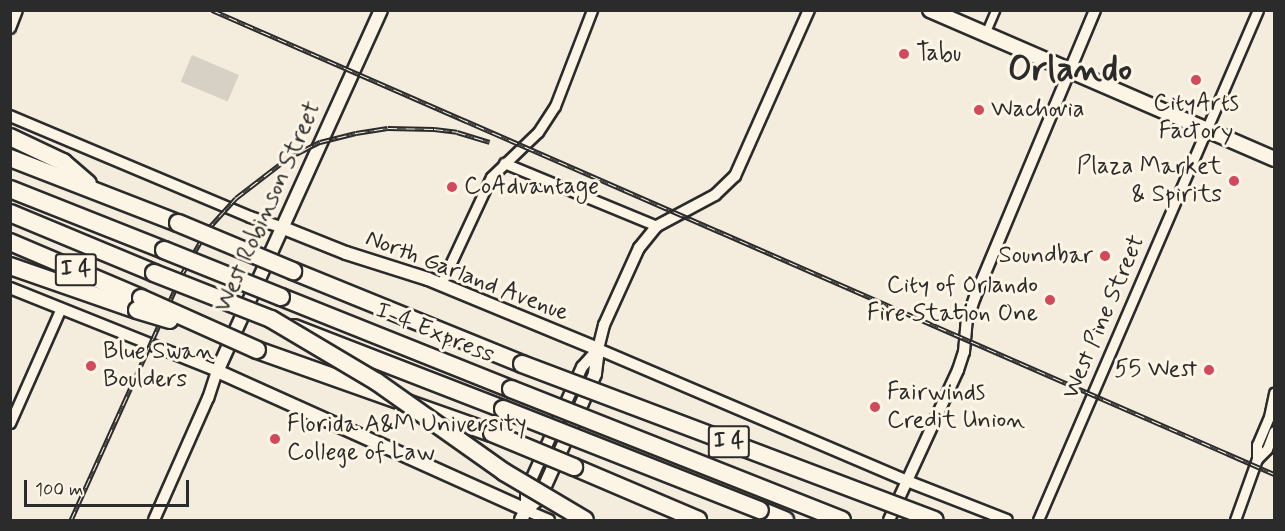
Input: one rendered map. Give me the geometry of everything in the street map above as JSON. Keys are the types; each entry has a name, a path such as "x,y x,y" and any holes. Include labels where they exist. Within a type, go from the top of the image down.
{"highway":[{"path":"10,137 63,162 98,193"},
{"name":"I 4","path":"10,158 178,223 522,364 935,520"},
{"name":"I-4 Express","path":"10,189 842,520"},
{"name":"I-4 Express","path":"10,213 154,273 785,520"},
{"name":"I 4","path":"10,242 139,304"},
{"path":"10,266 139,304 257,350 492,433 698,520"},
{"path":"271,319 377,382 504,472 585,520"},
{"path":"646,497 671,520"}],"main road":[{"name":"West Robinson Street","path":"217,371 381,10"},
{"path":"930,10 1275,159"},
{"name":"North Garland Avenue","path":"282,227 346,253 441,284 598,349"},
{"path":"217,371 524,515 540,497 596,374 598,349"}],"street":[{"path":"10,28 17,10"},
{"path":"441,284 500,166 538,132 555,106 592,10"},
{"path":"598,349 604,325 639,248 657,226 715,195 739,172 809,10"},
{"path":"985,34 995,10"},
{"path":"889,520 958,370 972,303 1095,10"},
{"name":"West Pine Street","path":"1038,520 1258,10"},
{"name":"North Garland Avenue","path":"10,116 250,217 282,227"},
{"path":"500,166 657,226"},
{"path":"10,288 217,371"},
{"path":"10,423 61,308"},
{"name":"North Garland Avenue","path":"598,349 907,481 1007,520"},
{"name":"West Robinson Street","path":"154,520 208,398 217,371"},
{"path":"1235,520 1257,459 1257,445 1269,417 1274,397"},
{"path":"1257,459 1267,449 1275,431"},
{"path":"524,515 549,520"}],"shaded area":[{"path":"192,55 239,75 228,102 181,82"}],"railway":[{"path":"212,10 1274,474"},
{"path":"71,520 181,276 207,230 236,198 288,158 320,142 356,133 388,128 434,129 457,132 490,142"}],"place":[{"name":"Tabu","path":"904,54"},
{"name":"CityArts Factory","path":"1196,80"},
{"name":"Wachovia","path":"979,110"},
{"name":"Plaza Market & Spirits","path":"1234,181"},
{"name":"CoAdvantage","path":"452,187"},
{"name":"Soundbar","path":"1105,256"},
{"name":"City of Orlando Fire Station One","path":"1050,300"},
{"name":"Blue Swan Boulders","path":"91,366"},
{"name":"55 West","path":"1209,370"},
{"name":"Fairwinds Credit Union","path":"875,407"},
{"name":"Florida A&M University College of Law","path":"275,439"}],"district":[{"name":"Orlando","path":"1070,71"}]}
